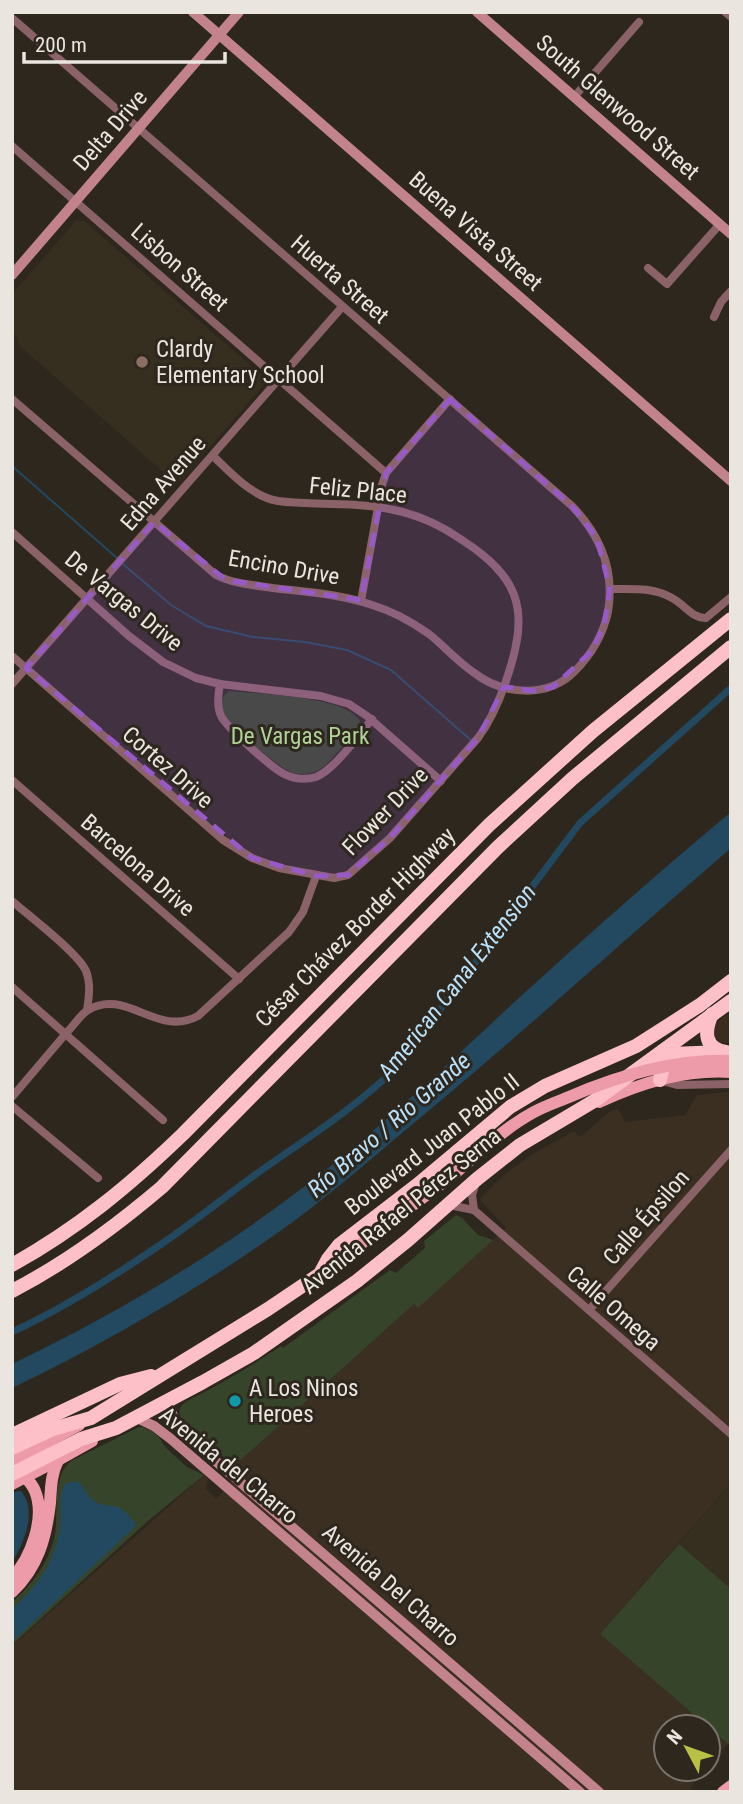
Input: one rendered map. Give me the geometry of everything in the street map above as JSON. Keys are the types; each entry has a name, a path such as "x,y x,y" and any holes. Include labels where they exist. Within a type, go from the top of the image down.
{"highway":[{"name":"César Chávez Border Highway","path":"12,1265 86,1219 147,1169 489,824 593,731 731,619"},
{"name":"César Chávez Border Highway","path":"12,1291 71,1257 162,1187 506,839 572,778 731,647"},
{"name":"Boulevard Juan Pablo II","path":"320,1274 339,1245 417,1185 510,1107 545,1086 636,1046 700,1005 731,981"},
{"path":"577,1112 731,1001"},
{"path":"712,1014 706,1027 706,1035 710,1043 728,1055"},
{"path":"660,1080 665,1059 671,1054 728,1055"},
{"name":"Avenida Rafael Pérez Serna","path":"19,1476 81,1439 137,1418 254,1353 408,1240 520,1145 577,1112"},
{"name":"Avenida Rafael Pérez Serna","path":"14,1443 91,1418 320,1274"},
{"path":"14,1443 120,1384 166,1371"}],"main road":[{"name":"Avenida Rafael Pérez Serna","path":"320,1274 535,1111 597,1085 655,1067 693,1063 728,1055"},
{"name":"Avenida Rafael Pérez Serna","path":"577,1112 637,1086 660,1080 697,1073 731,1072"},
{"path":"12,1461 91,1418"},
{"path":"12,1484 19,1476 58,1460 116,1428"},
{"path":"12,1592 29,1573 44,1542 52,1473 58,1460"},
{"path":"12,1578 28,1557 37,1524 35,1490 19,1476"},
{"path":"723,1792 731,1786"}],"street":[{"name":"Buena Vista Street","path":"193,12 731,481"},
{"name":"Delta Drive","path":"13,272 239,12"},
{"name":"South Glenwood Street","path":"477,12 731,234"},
{"path":"726,12 731,17"},
{"name":"Huerta Street","path":"12,18 583,517 602,549 607,563 610,589"},
{"path":"574,97 639,22"},
{"name":"Lisbon Street","path":"12,146 386,473"},
{"path":"648,268 667,284 720,225"},
{"path":"714,317 721,302 731,291"},
{"name":"Edna Avenue","path":"12,684 342,307"},
{"name":"Encino Drive","path":"12,399 209,570 226,580 333,595 375,605 431,636 481,678 504,687"},
{"path":"360,601 386,473 450,399"},
{"name":"Feliz Place","path":"213,456 251,489 268,499 379,507 404,512 438,525 484,555 505,576 514,595 519,623 504,687"},
{"name":"De Vargas Drive","path":"12,532 129,636 163,662 197,678 220,684 321,696 349,704 372,719 441,780"},
{"path":"504,687 545,690 573,674 599,639 607,616 610,589 643,589 661,593 702,618 706,618 731,597"},
{"name":"Cortez Drive","path":"12,656 223,840 265,863 316,876"},
{"path":"220,684 220,712 227,725 278,771 293,778 313,777 327,770 372,719"},
{"name":"Flower Drive","path":"316,876 334,878 352,873 390,838 486,727 504,687"},
{"name":"Barcelona Drive","path":"12,780 239,979"},
{"path":"12,1097 87,1010 107,1004 122,1005 167,1022 183,1023 198,1016 295,925 310,896 316,876"},
{"path":"12,901 84,968 89,981 87,1010"},
{"path":"12,987 163,1119"},
{"path":"660,1080 677,1085 731,1084"},
{"path":"12,1106 98,1178"},
{"name":"Calle Épsilon","path":"589,1310 731,1150"},
{"path":"448,1205 474,1210 472,1195 477,1179"},
{"name":"Calle Omega","path":"474,1210 731,1434"},
{"name":"Avenida Del Charro","path":"167,1402 177,1425 190,1439 598,1792"},
{"name":"Avenida del Charro","path":"137,1418 163,1432 580,1792"}],"highlighted area":[{"path":"450,399 572,506 597,538 610,589 604,625 592,651 553,687 533,691 504,687 478,738 390,838 348,875 316,876 252,858 26,668 154,522 226,580 361,600 386,473"}],"shaded area":[{"name":"Clardy Elementary School","path":"76,221 84,221 263,376 264,385 177,484 21,347 12,329 12,294"},
{"path":"731,1012 731,1044 719,1042 710,1031 713,1025"},
{"path":"731,1093 731,1483 600,1634 692,1713 652,1713 652,1783 694,1783 687,1792 12,1792 12,1646 204,1475 208,1479 206,1489 216,1499 238,1474 232,1468 414,1304 418,1307 506,1228 480,1200 505,1174 536,1152 574,1131 580,1137 609,1112 618,1108 625,1122 685,1115 697,1095"},
{"path":"731,1483 731,1589 679,1544"},
{"path":"722,1739 728,1744 722,1751"}],"green space":[{"name":"De Vargas Park","path":"229,691 320,701 352,713 360,721 359,726 335,756 319,770 306,774 293,773 267,755 228,720 222,704 224,695"},
{"path":"456,1215 478,1235 493,1240 418,1308 414,1304 232,1468 218,1450 197,1437 186,1426 180,1414 185,1403 281,1346 283,1348 390,1270 396,1273 425,1248 424,1241"},
{"path":"141,1427 159,1437 165,1447 187,1467 204,1475 149,1520 12,1645 12,1602 38,1574 51,1548 56,1529 58,1487 64,1469 71,1461"},
{"path":"679,1544 731,1589 731,1740 728,1744 722,1739 722,1713 692,1713 600,1634"}],"water":[{"name":"Río Bravo / Rio Grande","path":"731,812 731,848 503,1048 325,1197 257,1247 189,1291 120,1332 12,1388 12,1364 103,1317 191,1266 275,1208 355,1146 598,927"},
{"path":"76,1481 95,1502 123,1510 135,1523 135,1527 12,1642 12,1609 37,1583 49,1563 58,1540 63,1489 65,1484"},
{"path":"21,1491 26,1499 29,1517 25,1536 12,1562 12,1493"}],"waterway":[{"path":"12,466 117,558"},
{"path":"123,564 171,605 206,626 253,637 305,642 347,650 391,670 473,742"},
{"name":"American Canal Extension","path":"12,1332 88,1292 160,1245 330,1123 380,1083 396,1068 580,823 731,688"}],"place":[{"name":"Clardy Elementary School","path":"142,362"},
{"name":"A Los Ninos Heroes","path":"235,1401"}]}
